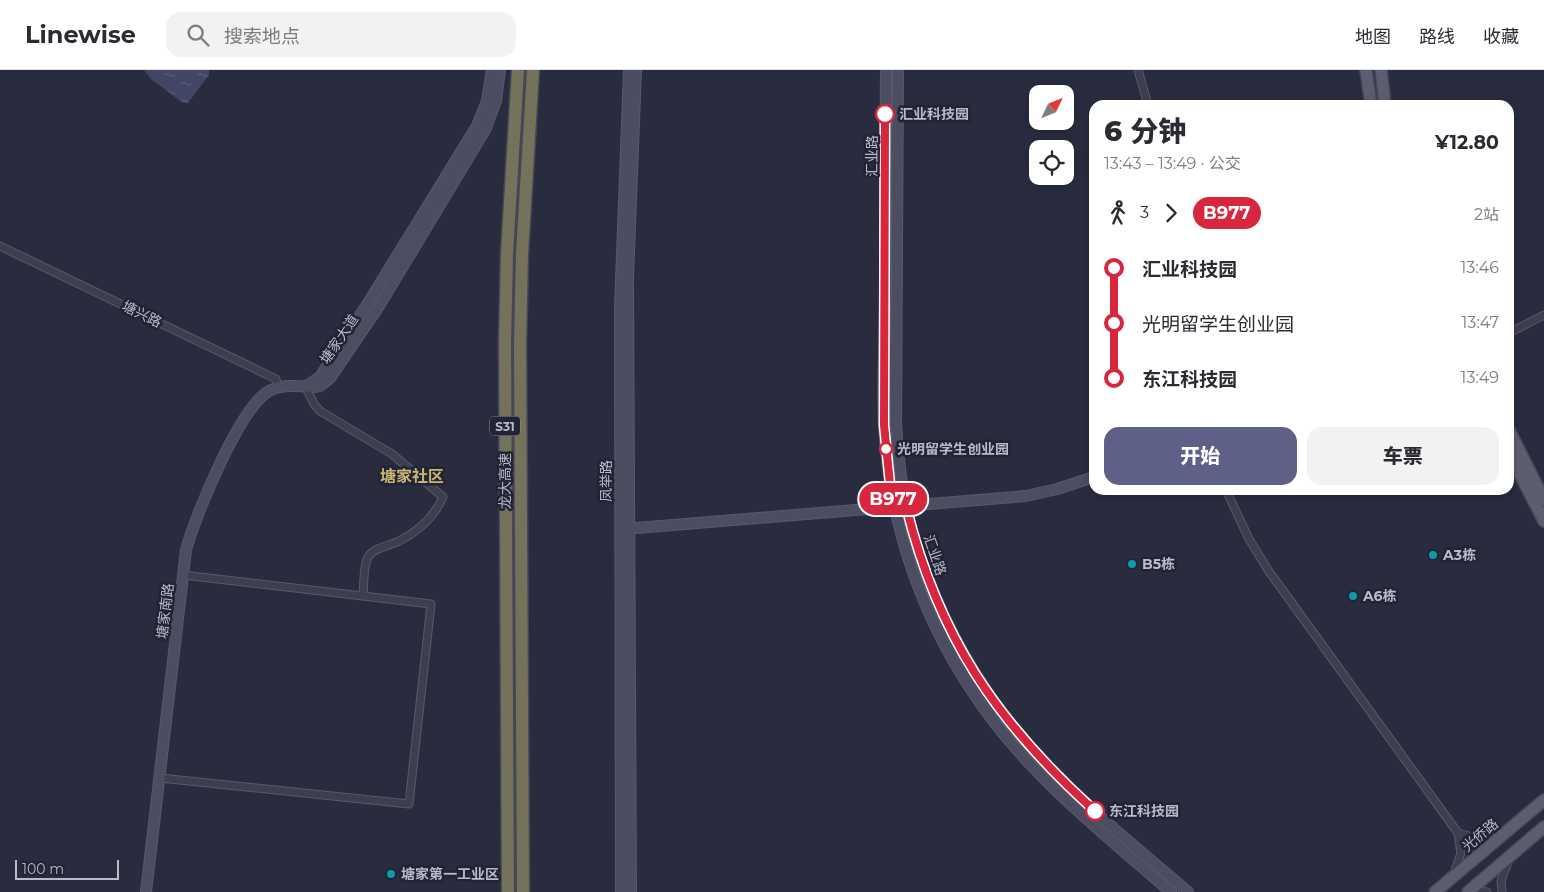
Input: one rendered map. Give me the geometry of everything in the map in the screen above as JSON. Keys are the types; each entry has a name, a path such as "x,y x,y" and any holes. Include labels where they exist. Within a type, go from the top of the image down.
{"highway":[{"name":"龙大高速","path":"508,892 505,343 514,117 518,70"},
{"name":"龙大高速","path":"523,892 520,344 529,119 533,70"},
{"path":"501,892 508,853"}],"main road":[{"path":"1366,70 1370,100"},
{"path":"1381,70 1384,100"},
{"path":"1514,440 1544,500"},
{"path":"1514,463 1544,521"},
{"name":"光侨路","path":"1435,892 1544,800"},
{"path":"1469,891 1544,827"}],"street":[{"name":"塘家大道","path":"305,386 314,383 320,377 464,148 483,113 492,70"},
{"name":"塘家大道","path":"305,386 320,386 330,378 384,297 485,130 496,101 500,70"},
{"name":"凤举路","path":"629,70 620,280 631,892"},
{"name":"凤举路","path":"621,892 628,278 636,70"},
{"name":"汇业路","path":"886,70 884,425 890,484 903,544 933,623 956,666 984,708 1028,762 1056,792 1170,892"},
{"name":"汇业路","path":"898,70 896,424 902,483 914,541 944,618 958,646 993,701 1036,755 1064,783 1188,892"},
{"path":"1138,70 1147,100"},
{"name":"塘兴路","path":"0,246 276,379 278,388"},
{"path":"1514,330 1544,315"},
{"name":"塘家南路","path":"146,892 186,550 192,528 227,450 250,409 268,391 278,388 305,386"},
{"path":"305,386 314,404 320,411 392,454 443,498 428,522 400,541 373,551 368,558 363,596"},
{"path":"624,530 1026,496 1089,479"},
{"path":"1228,495 1249,540 1268,570 1458,833 1461,854 1453,877"},
{"path":"160,778 409,804 431,604 183,575"},
{"path":"1458,833 1484,840 1500,838"},
{"path":"1502,892 1501,881 1509,857"},
{"path":"1469,891 1487,892"}],"water":[{"path":"144,70 209,70 209,75 188,103 183,103 151,79"}],"bus line":[{"name":"B977","path":"885,114 884,425 894,506 906,506 914,541 933,592 958,646 975,675 1012,726 1036,755 1095,811"}],"place":[{"name":"汇业科技园","path":"885,114"},
{"name":"光明留学生创业园","path":"886,449"},
{"name":"A3栋","path":"1433,555"},
{"name":"B5栋","path":"1132,564"},
{"name":"A6栋","path":"1353,596"},
{"name":"东江科技园","path":"1095,811"},
{"name":"塘家第一工业区","path":"391,874"}],"district":[{"name":"塘家社区","path":"412,476"}]}
